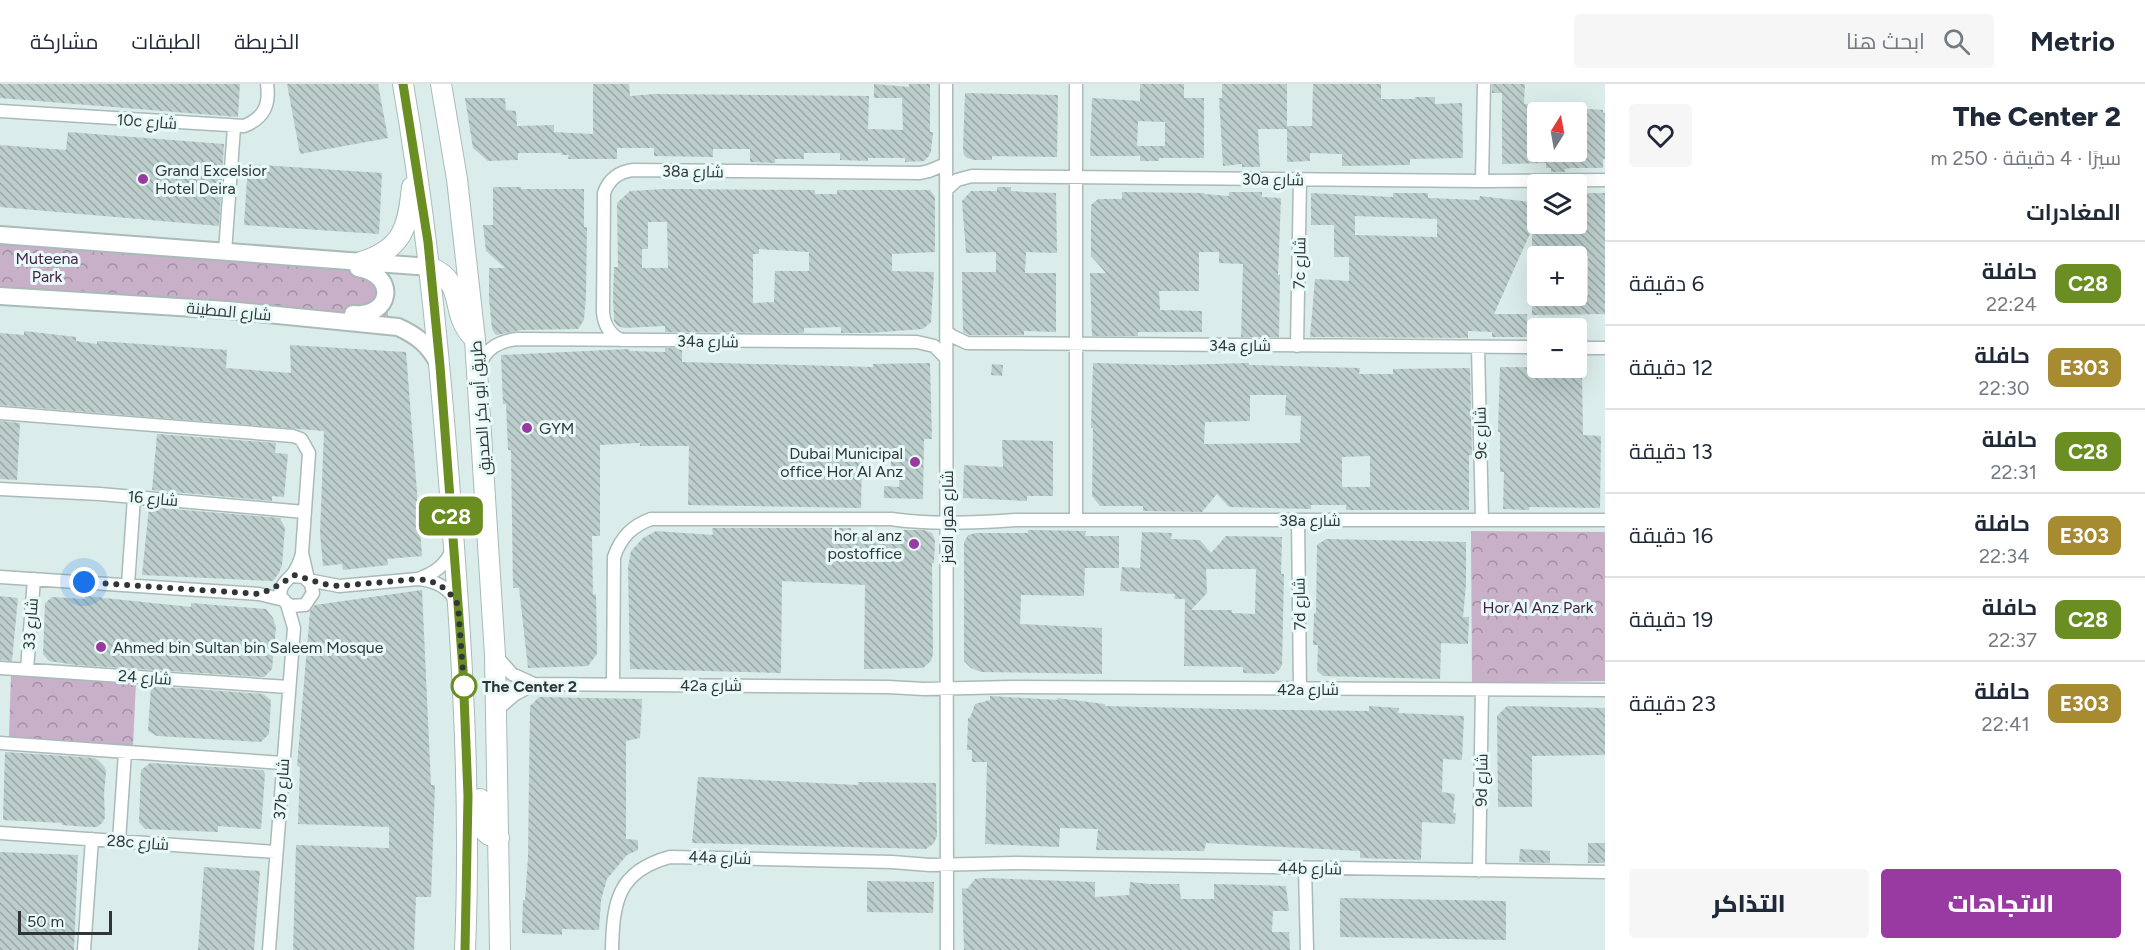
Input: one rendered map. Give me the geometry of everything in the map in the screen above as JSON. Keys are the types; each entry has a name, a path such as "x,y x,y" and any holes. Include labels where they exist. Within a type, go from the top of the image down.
{"main road":[{"path":"403,84 415,151 430,267 454,547 466,736 468,860 465,950"},
{"name":"طريق أبو بكر الصديق","path":"441,84 457,179 476,340 495,655 500,950"},
{"path":"361,262 375,258 388,250 399,239 406,227 410,213 415,151"},
{"path":"430,267 449,279 454,289 462,322 476,340"},
{"path":"466,736 475,752 480,769 481,825 489,836 499,838"}],"street":[{"name":"شارع هور العنز","path":"946,84 947,950"},
{"path":"1076,84 1076,520"},
{"path":"1482,181 1484,84"},
{"name":"10c شارع","path":"0,111 234,127 254,122 261,116 269,97 267,86"},
{"path":"225,252 234,127"},
{"name":"38a شارع","path":"621,340 607,329 603,312 604,193 606,186 617,174 633,170 920,173 946,164"},
{"name":"30a شارع","path":"946,190 951,184 964,177 1605,180"},
{"name":"7c شارع","path":"1298,346 1300,180"},
{"path":"0,235 430,267"},
{"path":"227,310 282,307 366,315 379,308 383,302 385,286 376,273 368,269 306,258"},
{"name":"شارع المطينة","path":"0,296 227,310 398,327 424,342 434,353 440,366"},
{"name":"34a شارع","path":"946,331 967,343 1527,348"},
{"name":"34a شارع","path":"477,369 483,357 492,347 504,341 917,342 934,346 946,358"},
{"name":"9c شارع","path":"1478,347 1482,520"},
{"path":"1587,348 1605,348"},
{"path":"0,413 285,435 301,440 309,453 302,553 308,579 313,588 309,601"},
{"name":"شارع 16","path":"0,489 134,497 305,512"},
{"path":"128,585 134,497"},
{"name":"38a شارع","path":"613,685 614,557 625,535 641,522 662,517 891,519 909,516 1015,520 1605,520"},
{"name":"7d شارع","path":"1298,520 1300,689"},
{"path":"418,579 440,568 454,547"},
{"path":"285,602 281,591 302,553"},
{"path":"259,594 299,575 323,584 339,586 418,579 431,580 442,585 452,594 458,605"},
{"path":"0,577 259,594 296,607 339,586"},
{"name":"شارع 33","path":"27,669 34,579"},
{"name":"37b شارع","path":"294,628 309,601"},
{"name":"37b شارع","path":"269,950 294,628 285,602"},
{"name":"42a شارع","path":"495,655 512,674 534,684 1605,690"},
{"name":"شارع 24","path":"0,668 289,687"},
{"path":"497,710 514,695 534,684"},
{"name":"9d شارع","path":"1479,871 1482,690"},
{"path":"0,743 283,763"},
{"path":"119,841 124,752"},
{"name":"28c شارع","path":"0,833 276,852"},
{"path":"84,950 92,839"},
{"name":"44a شارع","path":"612,950 612,921 621,891 636,873 656,861 670,857 947,861"},
{"name":"44b شارع","path":"947,861 1605,872"},
{"path":"1305,868 1307,950"}],"green space":[{"name":"Muteena Park","path":"0,238 385,266 388,317 0,289"},
{"name":"Hor Al Anz Park","path":"1471,531 1605,532 1605,681 1472,683"},
{"path":"11,674 136,682 133,746 9,738"}],"building":[{"path":"0,84 240,84 238,117 0,98"},
{"path":"287,84 378,84 388,138 300,154"},
{"path":"593,84 629,84 630,96 655,94 869,96 868,129 903,130 902,98 874,98 874,84 909,87 909,84 930,84 930,132 933,132 931,151 924,161 905,162 905,158 868,158 868,161 840,160 840,153 804,153 804,159 775,159 775,163 750,162 750,149 713,149 713,157 654,156 654,148 617,148 617,159 568,159 569,155 561,155 562,153 518,153 518,160 488,161 473,148 465,98 505,98 506,110 516,111 517,126 554,125 554,132 593,134"},
{"path":"1140,84 1184,84 1184,98 1204,98 1204,158 1159,158 1159,161 1140,161 1140,156 1090,156 1092,98 1140,101","holes":["1138,121 1165,122 1165,146 1137,146"]},
{"path":"1222,84 1287,84 1287,129 1258,129 1260,167 1242,167 1242,164 1223,166 1219,98 1222,98"},
{"path":"1313,84 1381,84 1381,99 1435,97 1435,104 1462,103 1463,158 1410,159 1410,165 1342,166 1342,154 1310,153 1310,161 1287,162 1287,126 1312,126"},
{"path":"1492,84 1525,84 1527,162 1587,162 1587,109 1603,110 1605,113 1605,159 1603,159 1603,168 1571,168 1565,169 1565,172 1551,172 1551,168 1546,168 1546,163 1502,164 1502,93 1492,93"},
{"path":"965,93 1058,95 1057,157 992,156 992,160 967,158 963,149"},
{"name":"Grand Excelsior Hotel Deira","path":"68,132 224,144 219,226 0,207 0,145 66,150"},
{"path":"248,164 382,173 379,234 244,225"},
{"path":"493,187 584,189 584,227 587,227 586,295 584,320 578,329 521,330 497,335 492,329 489,268 505,268 486,251 483,225 493,225"},
{"path":"997,187 1011,187 1011,191 1056,193 1057,253 1026,252 1025,273 1056,273 1056,332 1024,331 1024,335 969,335 963,332 962,272 996,272 996,252 966,253 962,201 971,191 997,191"},
{"path":"666,189 815,190 815,194 837,194 837,190 930,190 935,197 935,252 892,254 892,271 934,272 931,322 923,329 869,333 841,333 841,327 804,328 804,333 665,332 665,326 624,328 618,326 614,321 613,298 614,267 618,267 617,203 630,191","holes":["648,222 667,222 668,268 642,268 642,249 648,249","759,249 809,252 809,271 775,271 774,302 753,303 753,254 759,254"]},
{"path":"1122,192 1204,193 1229,196 1229,192 1262,192 1262,197 1281,198 1278,275 1280,275 1279,337 1241,337 1243,264 1219,263 1219,252 1199,252 1199,291 1159,291 1160,310 1202,311 1202,332 1138,332 1138,336 1092,336 1090,273 1106,273 1091,256 1091,205 1098,199 1122,199"},
{"path":"1311,193 1393,197 1393,193 1428,193 1428,198 1479,200 1480,196 1527,202 1527,234 1530,234 1494,314 1527,314 1527,337 1492,337 1492,332 1468,331 1468,338 1310,337 1315,279 1349,281 1349,257 1334,257 1334,225 1311,225","holes":["1355,216 1437,219 1437,237 1355,235"]},
{"path":"1587,193 1605,193 1605,314 1532,315 1532,306 1587,306 1588,256 1587,246 1532,246 1532,234 1587,234"},
{"path":"24,331 76,337 76,341 97,344 97,341 227,350 226,368 291,373 290,345 406,352 422,556 387,559 388,565 343,570 342,564 323,566 320,533 324,431 0,405 0,333 24,335"},
{"path":"665,348 682,348 682,362 873,367 873,364 930,363 932,439 924,439 923,499 884,498 884,486 899,487 900,467 891,467 891,460 862,461 861,508 688,505 689,446 640,446 640,443 600,445 600,536 592,536 597,654 588,666 528,668 519,588 513,588 511,450 508,450 506,404 503,404 501,355 629,349 629,351 665,352"},
{"path":"1093,363 1175,365 1249,363 1249,365 1360,368 1359,374 1393,374 1393,369 1470,368 1472,455 1469,455 1469,510 1346,510 1346,505 1311,505 1311,509 1229,507 1217,494 1202,512 1143,511 1143,506 1100,506 1092,496 1093,428 1091,428","holes":["1250,395 1286,395 1285,415 1301,416 1300,443 1204,444 1205,422 1250,421","1370,456 1370,487 1342,487 1342,457"]},
{"path":"992,364 1003,365 1002,376 991,375"},
{"path":"1500,367 1527,367 1527,378 1582,378 1583,435 1601,436 1600,508 1503,509 1504,472 1500,472 1500,432 1498,432"},
{"path":"0,421 20,423 17,480 0,479"},
{"path":"157,434 276,443 275,453 288,454 284,497 272,496 272,501 152,490"},
{"path":"1002,440 1053,441 1053,496 1027,496 1027,501 963,498 964,465 1003,467"},
{"path":"149,507 280,518 285,528 282,565 279,573 273,581 142,575"},
{"path":"712,528 851,528 851,537 889,538 892,533 899,530 924,530 932,533 935,541 934,563 932,563 933,654 931,661 923,668 864,669 865,585 782,581 781,673 630,669 628,567 631,551 643,538 656,531 713,535"},
{"path":"1028,530 1086,531 1085,536 1119,536 1119,568 1085,568 1084,596 1021,595 1020,624 1102,628 1102,674 981,672 971,668 964,661 964,542 968,535 976,533 1028,533"},
{"path":"1142,532 1172,533 1171,539 1200,540 1211,553 1226,536 1282,537 1281,574 1284,574 1282,665 1279,670 1274,674 1243,673 1243,667 1184,666 1185,599 1174,599 1175,594 1120,591 1122,567 1140,568","holes":["1206,569 1256,569 1255,614 1232,613 1232,610 1191,610 1207,593"]},
{"path":"1326,539 1466,542 1463,617 1469,617 1468,644 1441,643 1440,679 1323,676 1317,671 1318,645 1313,645 1317,545"},
{"path":"422,590 431,785 435,785 431,897 416,897 414,950 293,950 296,845 389,848 389,827 298,824 300,767 297,766 310,611 315,605"},
{"path":"0,596 18,598 12,661 0,660"},
{"path":"85,596 191,607 191,603 266,609 276,627 272,669 264,677 76,665 49,661 43,654 45,603 52,597 85,599"},
{"path":"151,686 263,694 271,700 269,734 261,742 157,736 148,731"},
{"path":"990,696 1058,700 1057,698 1105,704 1105,706 1369,711 1369,706 1399,708 1398,713 1464,716 1462,760 1443,759 1442,792 1455,794 1453,813 1456,813 1455,824 1422,822 1421,860 1360,858 1360,851 1206,843 1204,851 1096,850 1098,829 1060,828 1059,847 985,844 987,762 972,762 972,750 967,750 968,718 975,704 990,700"},
{"path":"539,697 642,699 640,738 626,741 626,839 638,840 638,850 627,855 607,879 601,900 599,930 562,929 562,935 522,933 528,857 530,706"},
{"path":"1507,706 1605,708 1605,755 1532,756 1532,807 1498,807 1497,716"},
{"path":"5,752 95,758 106,771 105,818 102,823 97,827 88,827 62,825 62,823 3,820"},
{"path":"150,763 263,770 265,774 261,829 218,826 218,832 145,829 139,822 141,770"},
{"path":"698,777 858,785 858,782 936,783 937,836 934,843 926,849 692,843"},
{"path":"1588,843 1605,843 1605,863 1588,863"},
{"path":"1520,849 1550,851 1550,863 1519,862"},
{"path":"0,852 78,855 74,950 0,950"},
{"path":"204,867 260,871 254,950 198,950"},
{"path":"975,879 1095,882 1095,897 1129,895 1130,882 1179,884 1181,899 1214,899 1214,884 1286,886 1289,911 1273,911 1272,932 1289,932 1290,950 964,950 962,888 967,889"},
{"path":"867,881 934,882 933,913 867,912"},
{"path":"1340,898 1506,901 1506,940 1340,937"}],"bus line":[{"name":"C28","path":"403,84 428,242 440,366 463,670 468,796 465,950"}],"place":[{"name":"Grand Excelsior Hotel Deira","path":"143,179"},
{"name":"GYM","path":"527,428"},
{"name":"Dubai Municipal office Hor Al Anz","path":"915,462"},
{"name":"hor al anz postoffice","path":"914,544"},
{"name":"Ahmed bin Sultan bin Saleem Mosque","path":"101,647"},
{"name":"The Center 2","path":"464,686"}],"route":[{"path":"84,582 259,594 295,575 323,584 339,586 418,579 431,580 442,585 452,594 458,605 464,686"}]}
